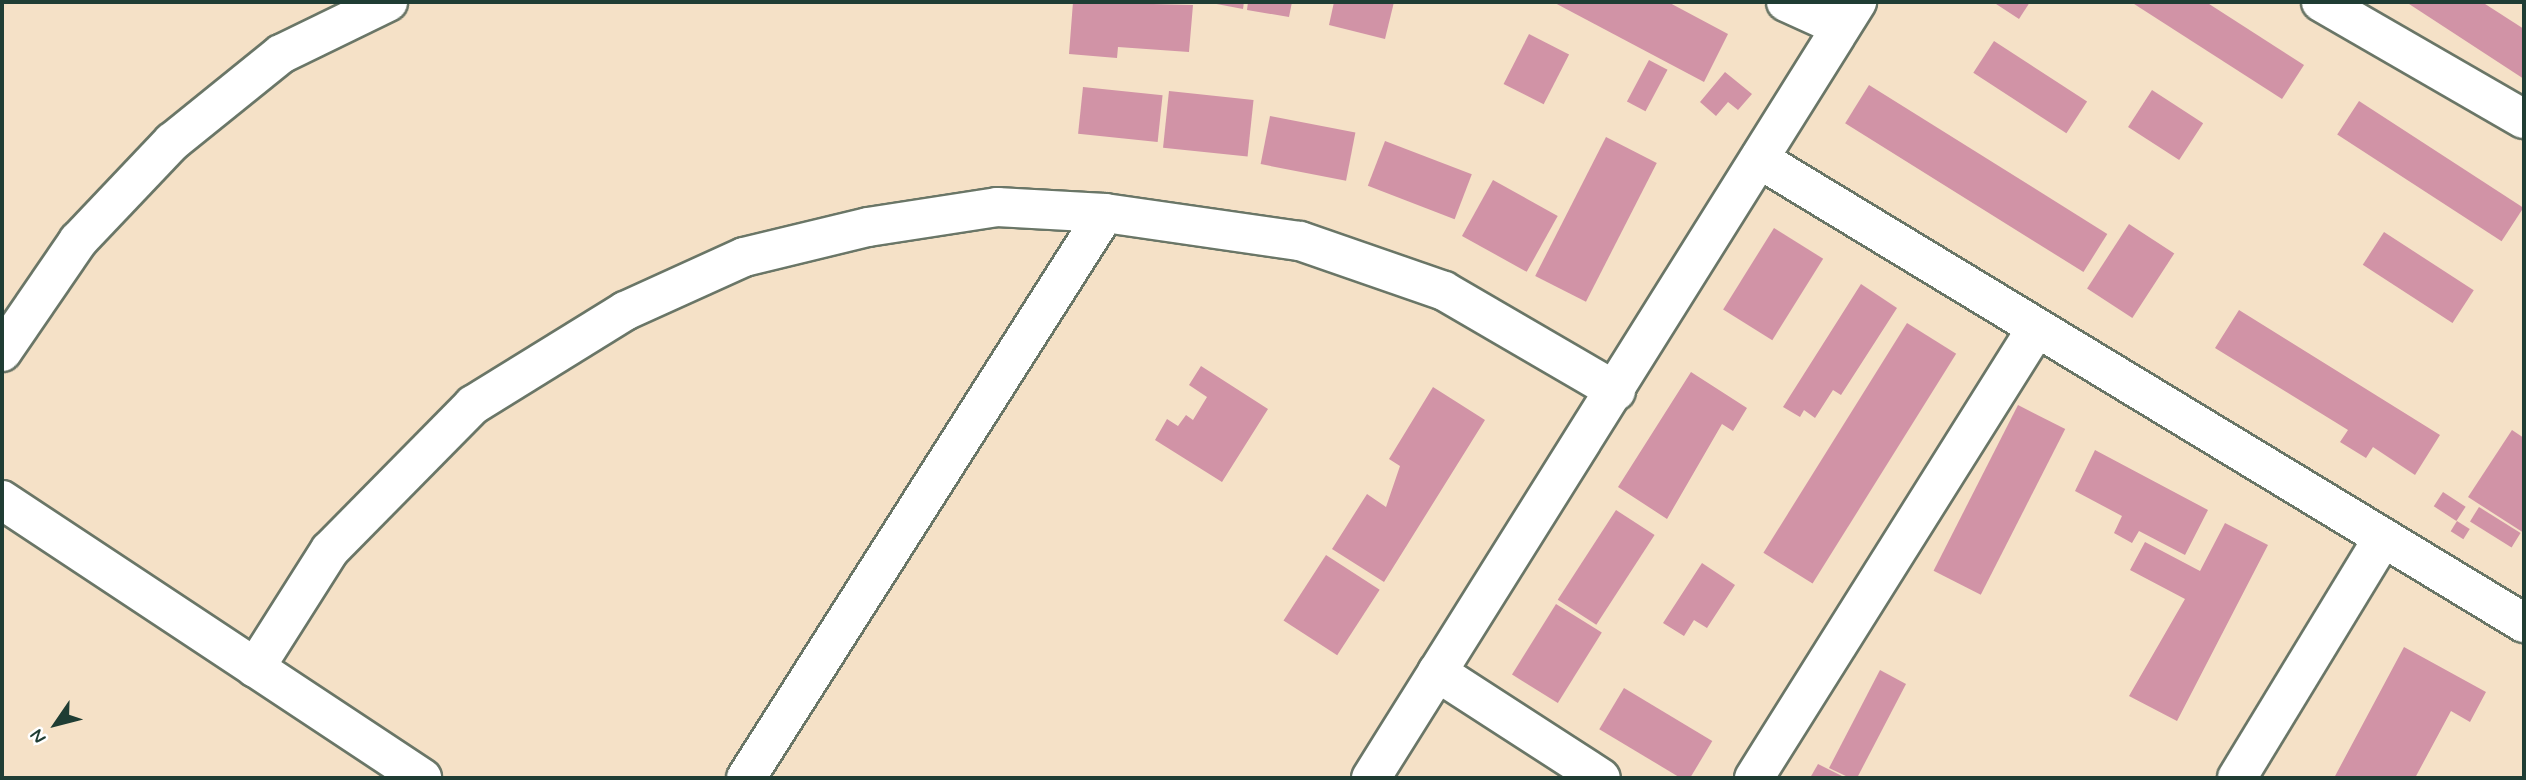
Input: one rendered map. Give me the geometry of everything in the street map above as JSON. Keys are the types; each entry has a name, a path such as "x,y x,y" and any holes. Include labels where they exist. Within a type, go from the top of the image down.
{"street":[{"path":"2,352 78,242 172,142 281,54 388,2"},
{"path":"1371,778 1616,391 1849,14 1786,2"},
{"path":"2321,2 2524,119"},
{"path":"1759,159 2381,541 2524,623"},
{"path":"255,668 330,550 473,405 625,311 744,257 868,227 998,207 1105,213 1300,241 1444,291 1616,391"},
{"path":"746,778 1105,213"},
{"path":"1754,778 2036,329"},
{"path":"2,500 422,778"},
{"path":"2237,778 2381,541"},
{"path":"1437,673 1601,778"}],"building":[{"path":"1073,2 1193,5 1189,52 1118,47 1117,58 1069,54"},
{"path":"1206,2 1244,2 1243,9"},
{"path":"1248,2 1292,2 1289,17 1247,10"},
{"path":"1334,2 1394,2 1385,39 1329,25"},
{"path":"1553,2 1668,2 1728,34 1704,82"},
{"path":"1993,2 2030,2 2019,19"},
{"path":"2131,2 2206,2 2304,65 2282,99"},
{"path":"2406,2 2482,2 2524,29 2524,79"},
{"path":"1529,34 1569,54 1544,104 1504,84"},
{"path":"1994,41 2087,101 2066,133 1973,73"},
{"path":"1649,60 1668,70 1645,111 1627,101"},
{"path":"1725,72 1752,94 1738,110 1728,102 1716,116 1700,102"},
{"path":"1869,85 2107,234 2083,272 1845,123"},
{"path":"1083,87 1163,95 1158,142 1078,134"},
{"path":"2152,90 2203,123 2179,160 2128,127"},
{"path":"1169,91 1254,100 1248,157 1163,148"},
{"path":"2359,101 2523,208 2502,241 2337,135"},
{"path":"1270,116 1355,133 1346,181 1261,164"},
{"path":"1606,137 1657,163 1586,302 1535,276"},
{"path":"1385,141 1472,174 1455,219 1368,186"},
{"path":"1493,180 1558,216 1527,272 1462,236"},
{"path":"2129,224 2174,253 2132,318 2087,289"},
{"path":"1774,228 1823,259 1772,340 1723,309"},
{"path":"2384,232 2474,290 2452,323 2363,265"},
{"path":"1861,284 1897,308 1841,395 1833,390 1815,418 1804,410 1800,417 1783,407"},
{"path":"2239,310 2440,435 2415,475 2373,447 2366,458 2340,442 2348,430 2215,348"},
{"path":"1907,323 1956,354 1813,584 1763,553"},
{"path":"1201,366 1268,409 1222,482 1155,440 1167,419 1178,426 1186,415 1193,420 1207,397 1189,385"},
{"path":"1691,372 1747,408 1733,431 1722,424 1667,519 1618,487"},
{"path":"1433,387 1485,420 1384,582 1332,549 1367,494 1386,507 1400,466 1389,459"},
{"path":"2018,405 2065,429 1981,595 1934,571"},
{"path":"2512,430 2524,438 2524,533 2468,497"},
{"path":"2095,450 2208,510 2185,555 2139,531 2132,543 2114,533 2122,516 2075,491"},
{"path":"2443,492 2466,507 2456,521 2434,506"},
{"path":"2479,507 2521,533 2512,547 2470,521"},
{"path":"1616,510 1655,535 1596,625 1558,600"},
{"path":"2457,521 2470,529 2463,539 2451,531"},
{"path":"2225,523 2268,545 2177,721 2129,696 2185,599 2130,570 2145,542 2200,571"},
{"path":"1326,555 1380,590 1337,655 1284,620"},
{"path":"1702,563 1735,585 1707,628 1694,620 1684,636 1663,623"},
{"path":"1556,604 1602,633 1558,703 1512,674"},
{"path":"2404,647 2486,692 2470,722 2451,711 2415,778 2334,778"},
{"path":"1880,670 1906,684 1857,778 1850,778 1829,768"},
{"path":"1624,688 1712,741 1690,778 1681,778 1599,729"},
{"path":"1818,764 1846,778 1810,778"}]}
